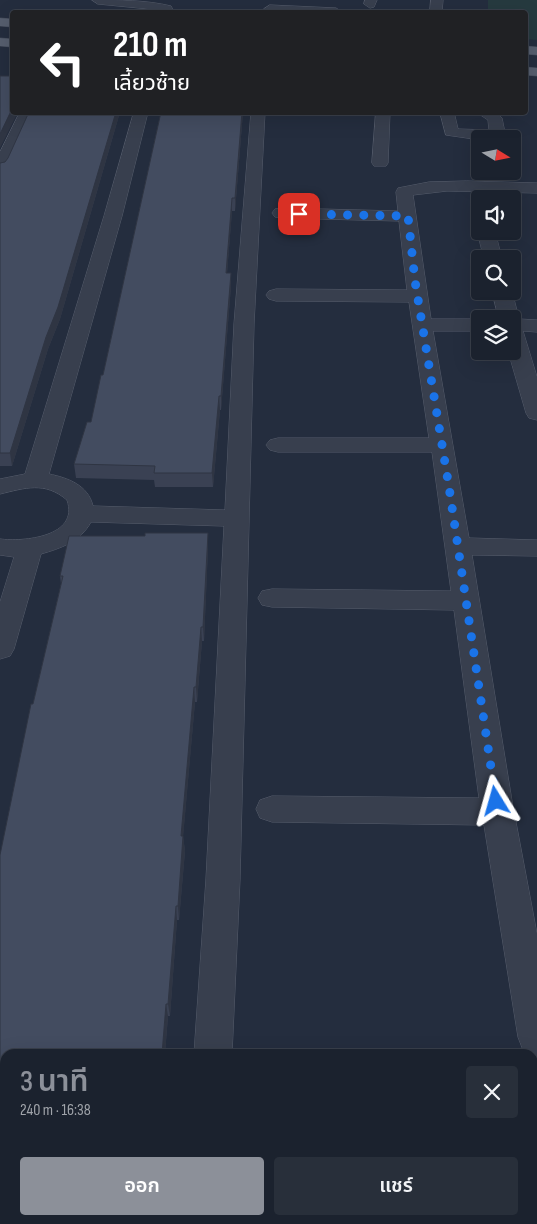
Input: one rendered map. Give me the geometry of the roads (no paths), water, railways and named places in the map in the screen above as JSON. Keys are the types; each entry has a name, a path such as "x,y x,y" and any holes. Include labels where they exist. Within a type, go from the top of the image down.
{"street":[{"path":"98,0 160,7 167,10"},
{"path":"322,0 335,4 336,10"},
{"path":"271,7 310,10"},
{"path":"0,168 26,115"},
{"path":"35,480 113,216 140,115"},
{"path":"212,1049 223,879 244,324 258,115"},
{"path":"380,163 384,115"},
{"path":"447,115 451,132 488,135 497,133 495,118 489,115"},
{"path":"537,188 476,194 411,188 404,192 418,296 467,601 498,812 528,935 537,1037"},
{"path":"281,213 408,216"},
{"path":"276,295 418,296"},
{"path":"424,325 471,325"},
{"path":"521,325 537,326"},
{"path":"521,360 537,413"},
{"path":"278,445 442,445"},
{"path":"0,487 16,482 35,480 55,482 71,489 80,500 82,514 76,525 64,536 48,544 29,549 0,547"},
{"path":"82,514 237,518"},
{"path":"458,546 537,548"},
{"path":"0,649 29,549"},
{"path":"272,598 467,601"},
{"path":"272,809 498,812"}]}
